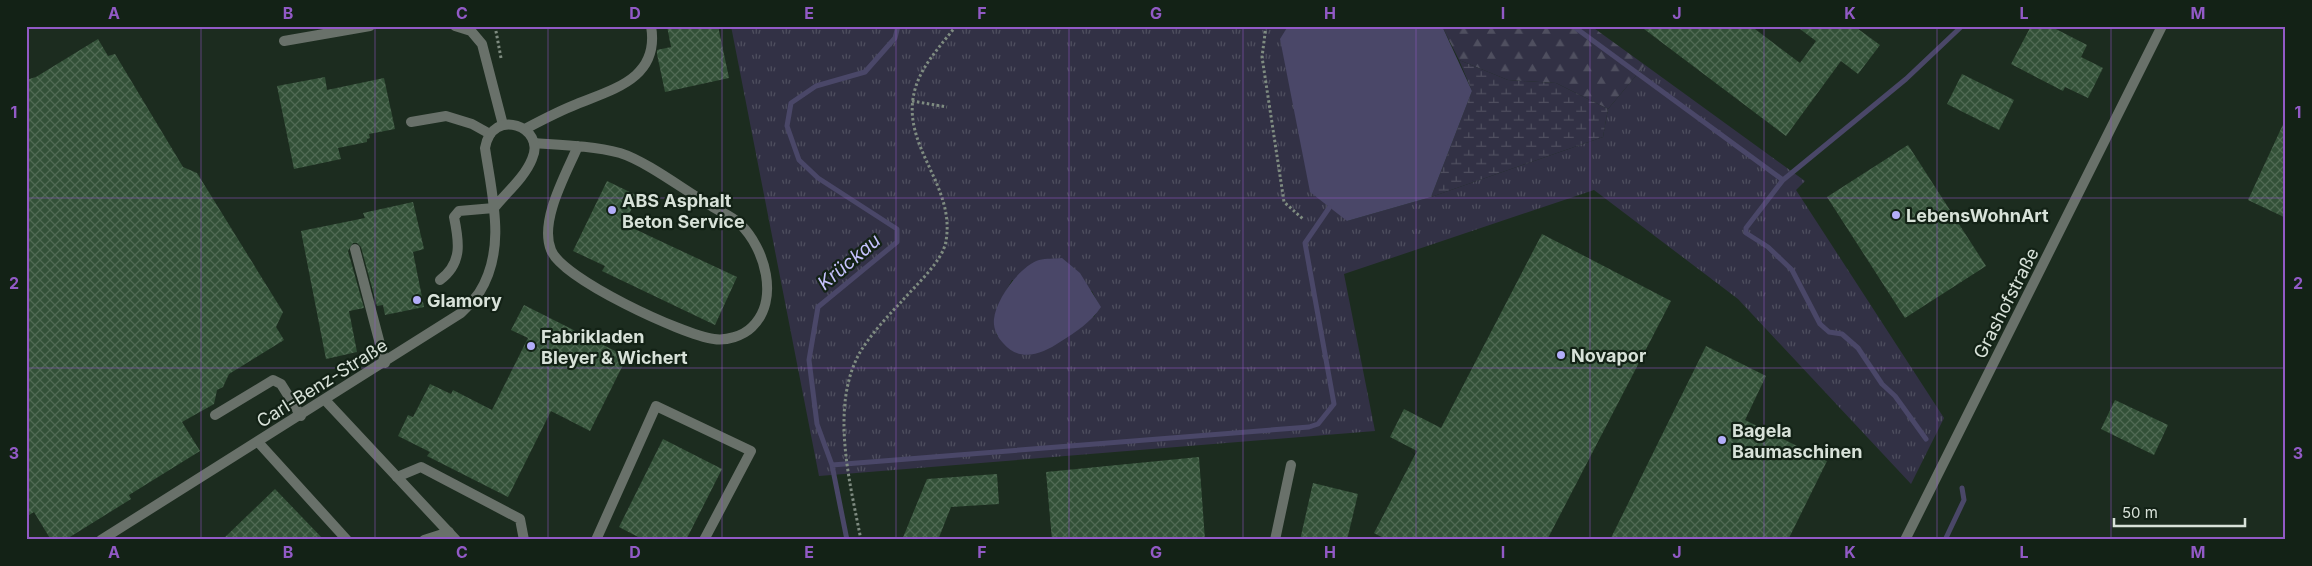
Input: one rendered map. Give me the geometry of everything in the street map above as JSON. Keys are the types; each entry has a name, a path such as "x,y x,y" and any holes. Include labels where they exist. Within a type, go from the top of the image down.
{"street":[{"path":"284,40 370,26"},
{"path":"455,26 471,31 482,44 503,125"},
{"path":"525,129 564,109 615,90 636,76 649,57 652,39 651,26"},
{"name":"Grashofstraße","path":"1905,540 2162,26"},
{"path":"412,122 446,116 472,124 490,134 503,125 518,125 525,129 534,143 532,160 494,208 459,211 454,217 459,250 457,260 449,274 440,280"},
{"name":"Carl-Benz-Straße","path":"101,540 462,314 479,292 492,266 496,240 494,208 485,148 490,134"},
{"path":"534,143 578,146 622,154 647,166 740,224 756,244 764,265 768,290 762,313 752,327 735,337 716,340 679,330 585,282 559,263 551,251 549,224 553,206 578,146"},
{"path":"355,250 385,363"},
{"path":"215,415 273,380 281,384 301,416"},
{"path":"325,400 452,536"},
{"path":"597,539 656,406 752,451 704,540"},
{"path":"258,442 347,540"},
{"path":"1274,540 1291,464"},
{"path":"397,476 421,467 520,519 524,540"},
{"path":"424,540 452,536"}],"path":[{"path":"861,540 849,476 845,428 845,392 859,354 888,317 931,269 946,244 949,221 943,198 914,132 912,101 916,84 931,58 956,26"},
{"path":"1266,26 1262,57 1284,202 1303,219"},
{"path":"912,101 947,107"}],"green space":[{"path":"731,26 1288,26 1284,34 1347,221 1431,197 1603,137 1608,109 1645,65 1805,181 1796,190 1944,418 1911,484 1738,299 1594,190 1344,274 1375,431 819,476","holes":["1012,280 1092,291 1100,307 1094,317 997,336 996,320 998,307"]},
{"path":"1442,26 1591,26 1645,65 1608,109 1556,83 1508,80 1459,60"},
{"path":"1459,60 1508,80 1556,83 1608,109 1603,137 1431,197 1472,91"}],"shaded area":[{"path":"1288,26 1442,26 1472,91 1431,197 1347,221 1310,192 1280,39"},
{"path":"1062,258 1080,273 1101,307 1083,326 1046,350 1024,355 1017,353 1003,343 996,332 994,319 999,302 1010,284 1032,263 1042,259"}],"building":[{"path":"667,26 718,26 729,78 665,92 657,50 671,47"},
{"path":"1640,26 1751,26 1800,63 1816,41 1796,26 1854,26 1880,45 1858,74 1841,61 1786,136"},
{"path":"2031,26 2050,26 2087,45 2081,57 2103,68 2088,98 2065,87 2063,91 2011,64"},
{"path":"98,39 108,56 115,54 183,167 197,173 283,312 276,327 284,340 229,374 223,387 217,390 214,404 182,422 200,451 129,495 131,499 65,540 51,540 34,512 26,517 26,80 36,77"},
{"path":"1962,74 2014,100 1999,130 1947,104"},
{"path":"325,77 327,90 384,78 395,129 369,134 370,138 367,139 367,142 338,148 341,159 294,169 277,86"},
{"path":"2286,118 2286,218 2248,200"},
{"name":"LebensWohnArt","path":"1908,145 1986,266 1905,318 1827,197"},
{"path":"607,181 638,196 624,224 737,277 715,325 602,271 605,266 573,251"},
{"path":"413,202 424,249 413,252 424,307 385,315 383,305 377,306 361,247 357,243 353,243 348,251 364,308 349,311 357,352 326,359 301,231 365,218 363,213"},
{"name":"Novapor","path":"1542,234 1671,301 1547,540 1387,540 1374,533 1417,451 1390,437 1404,409 1441,428"},
{"path":"524,305 627,357 590,431 551,411 508,497 427,456 430,452 398,436 408,415 413,417 430,384 451,394 453,390 492,410 528,338 511,330"},
{"name":"Bagela Baumaschinen","path":"1706,346 1766,376 1745,420 1827,461 1788,540 1610,540"},
{"path":"2115,400 2168,425 2154,455 2101,429"},
{"path":"663,439 722,469 686,540 644,540 619,527"},
{"path":"1199,457 1205,540 1052,540 1046,472"},
{"path":"997,474 999,504 951,507 938,540 902,540 927,479"},
{"path":"1313,483 1358,494 1347,540 1300,540"},
{"path":"275,489 324,540 222,540"}],"waterway":[{"name":"Krückau","path":"847,540 832,465 817,424 809,360 818,307 897,242 897,229 818,178 799,160 787,126 791,103 816,86 865,72 895,38 898,26"},
{"path":"1573,26 1783,180 1746,228 1746,233 1768,247 1792,270 1820,324 1829,332 1842,334 1858,348 1882,384 1895,396 1926,439"},
{"path":"1783,180 1906,79 1962,26"},
{"path":"832,465 1309,427 1318,424 1334,404 1305,243 1329,208"},
{"path":"1945,540 1964,500 1962,488"}],"place":[{"name":"ABS Asphalt Beton Service","path":"612,210"},
{"name":"LebensWohnArt","path":"1896,215"},
{"name":"Glamory","path":"417,300"},
{"name":"Fabrikladen Bleyer & Wichert","path":"531,346"},
{"name":"Novapor","path":"1561,355"},
{"name":"Bagela Baumaschinen","path":"1722,440"}]}
